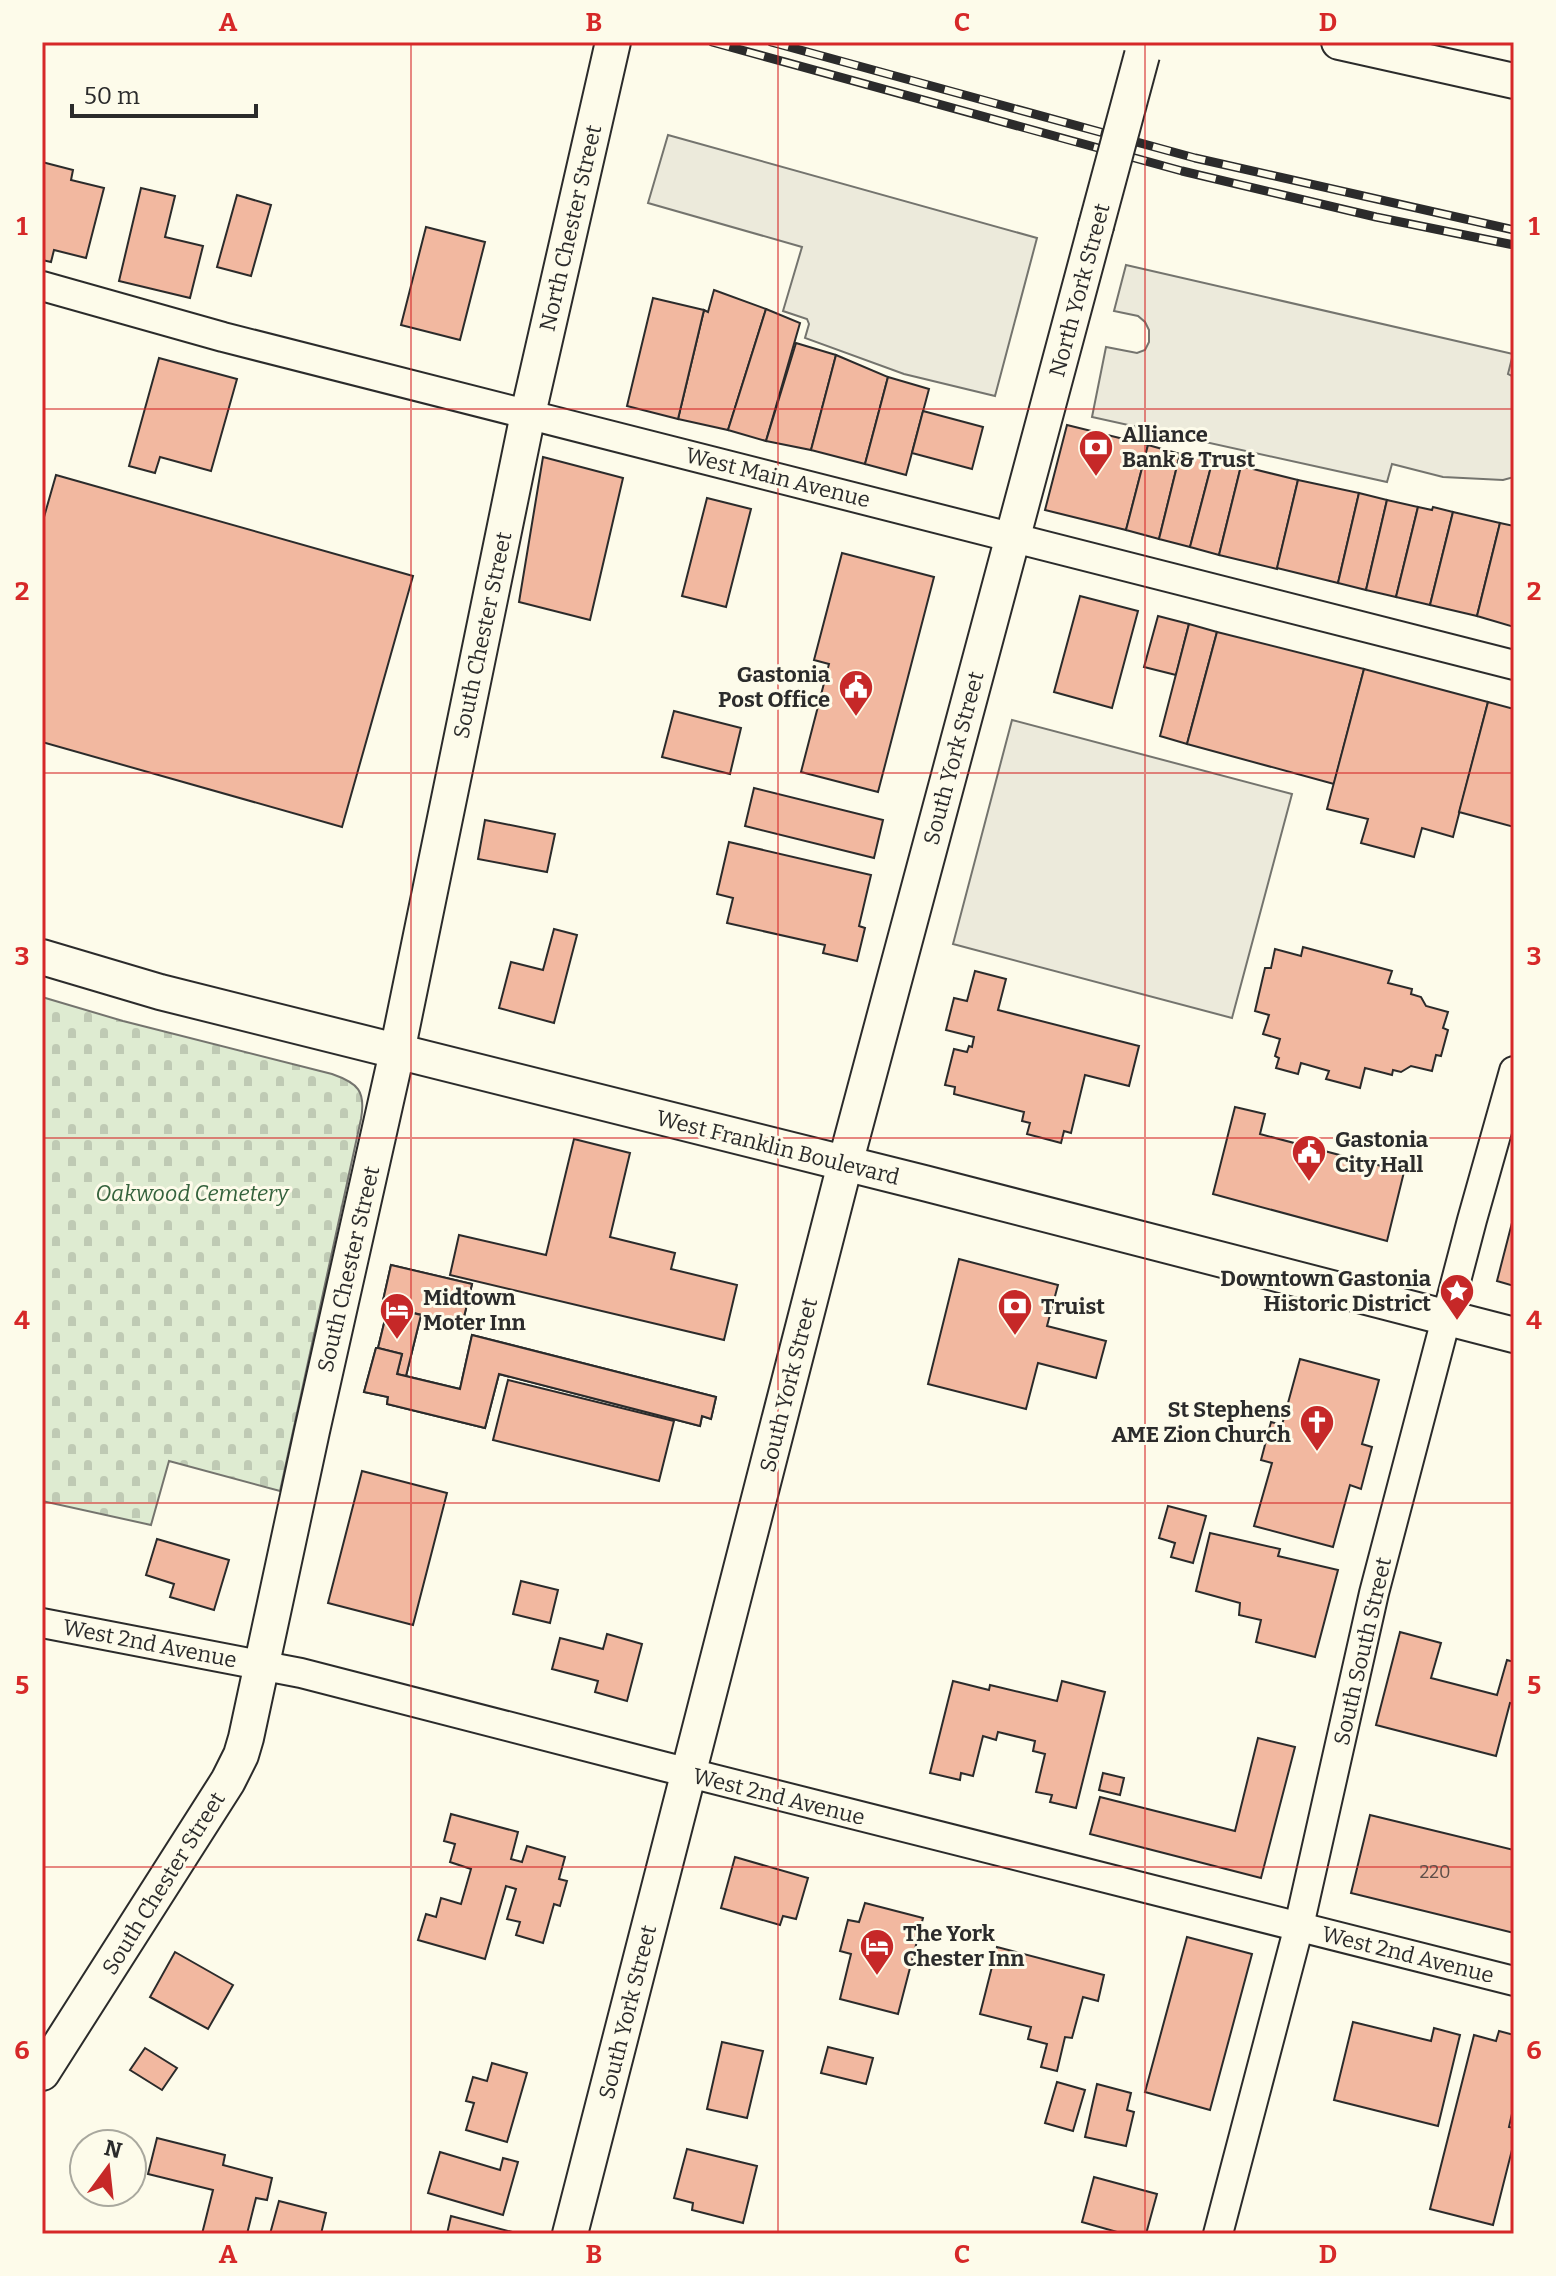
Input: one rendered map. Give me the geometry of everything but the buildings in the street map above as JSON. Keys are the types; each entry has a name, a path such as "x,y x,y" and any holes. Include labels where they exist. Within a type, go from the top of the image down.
{"main road":[{"name":"North Chester Street","path":"528,414 613,42"},
{"path":"1339,42 1514,81"},
{"name":"North York Street","path":"1012,537 1143,48"},
{"name":"South Chester Street","path":"42,2073 228,1781 246,1738 397,1052 528,414"},
{"name":"South York Street","path":"570,2234 845,1164 1012,537"},
{"name":"West Franklin Boulevard","path":"42,957 160,992 1514,1335"}],"street":[{"name":"West Main Avenue","path":"42,286 223,337 1514,665"},
{"name":"South South Street","path":"1218,2234 1299,1926 1374,1593 1514,1071"},
{"name":"West 2nd Avenue","path":"42,1623 263,1664 1514,1981"}],"green space":[{"name":"Oakwood Cemetery","path":"42,997 123,1021 332,1074 354,1085 361,1095 361,1119 280,1491 169,1461 151,1525 42,1501"}],"shaded area":[{"path":"668,135 1037,238 995,396 904,374 805,338 809,324 807,319 783,311 802,247 648,203"},
{"path":"1126,265 1513,354 1508,374 1514,377 1514,477 1503,480 1443,477 1392,464 1387,482 1092,417 1106,347 1137,353 1145,350 1149,342 1145,322 1138,316 1114,311"},
{"path":"1012,720 1292,794 1232,1018 953,944"}],"railway":[{"path":"712,42 1182,171 1376,217 1514,245"},
{"path":"771,42 1195,158 1514,230"}],"place":[{"name":"Alliance Bank & Trust","path":"1096,478"},
{"name":"Gastonia Post Office","path":"856,718"},
{"name":"Gastonia City Hall","path":"1309,1183"},
{"name":"Downtown Gastonia Historic District","path":"1457,1322"},
{"name":"Truist","path":"1015,1337"},
{"name":"Midtown Moter Inn","path":"397,1341"},
{"name":"St Stephens AME Zion Church","path":"1317,1453"},
{"name":"The York Chester Inn","path":"877,1977"}]}
